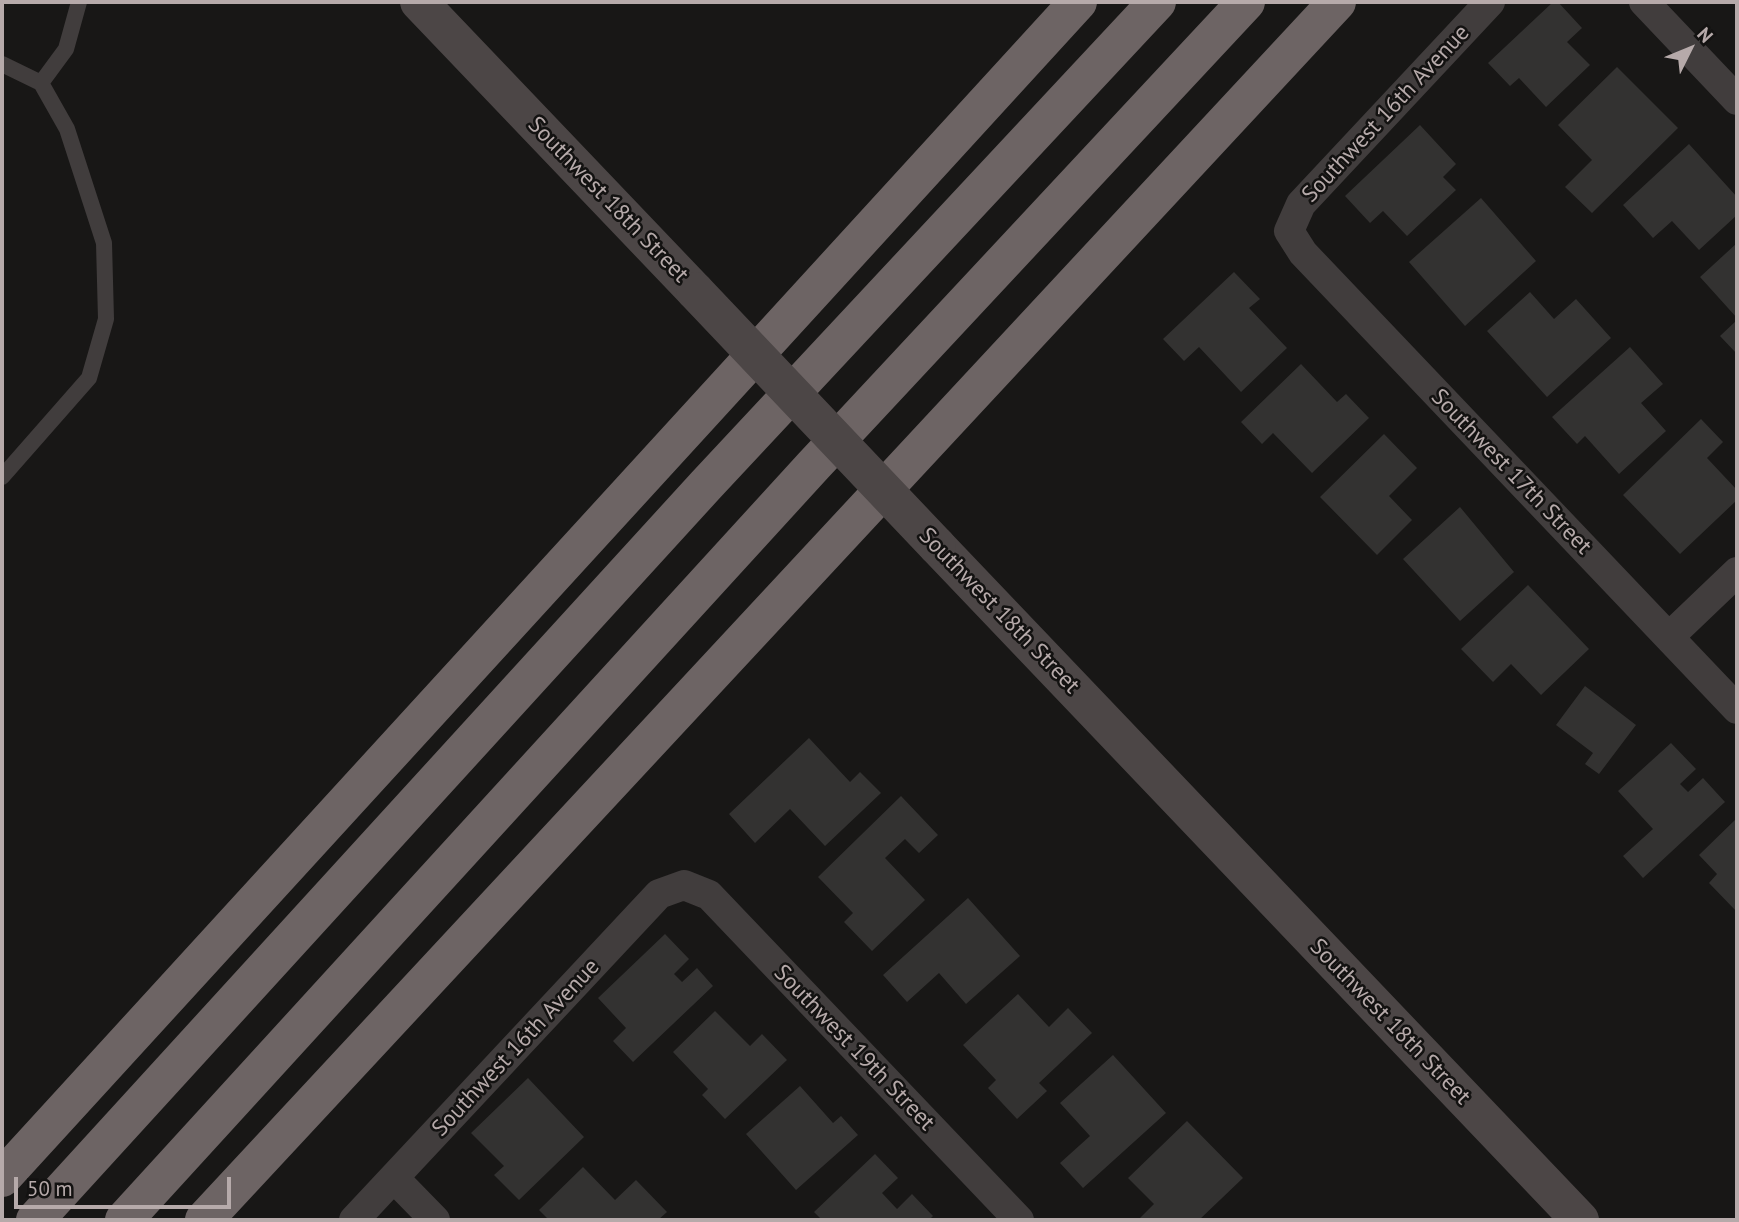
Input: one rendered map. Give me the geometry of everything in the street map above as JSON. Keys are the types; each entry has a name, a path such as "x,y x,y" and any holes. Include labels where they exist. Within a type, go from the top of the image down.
{"highway":[{"path":"2,1178 1078,2"},
{"path":"35,1220 706,485 1157,2"},
{"path":"124,1220 813,466 1246,2"},
{"path":"204,1220 1336,2"}],"main road":[{"name":"Southwest 18th Street","path":"419,2 1580,1220"}],"street":[{"name":"Southwest 16th Avenue","path":"1289,231 1301,204 1490,2"},
{"path":"1644,2 1737,100"},
{"name":"Southwest 17th Street","path":"1289,231 1303,253 1737,709"},
{"path":"1669,637 1737,572"},
{"name":"Southwest 16th Avenue","path":"354,1220 659,894 684,885"},
{"name":"Southwest 19th Street","path":"684,885 709,895 1019,1220"},
{"path":"394,1178 435,1220"}],"lane":[{"path":"41,82 66,49 79,2"},
{"path":"2,64 41,82 67,129 104,243 106,320 89,378 2,477"}],"building":[{"path":"1553,2 1558,2 1582,28 1567,42 1590,65 1546,107 1519,78 1510,86 1488,63"},
{"path":"1617,67 1678,128 1592,213 1565,187 1592,160 1558,125"},
{"path":"1420,125 1456,164 1443,177 1456,190 1407,236 1383,211 1370,223 1345,196"},
{"path":"1689,144 1737,197 1737,215 1699,250 1672,221 1653,238 1623,205"},
{"path":"1481,198 1536,261 1465,326 1409,262"},
{"path":"1737,243 1737,318 1700,277"},
{"path":"1234,272 1260,299 1249,308 1287,348 1241,392 1199,347 1184,361 1163,339"},
{"path":"1530,292 1554,319 1576,299 1611,338 1547,397 1487,331"},
{"path":"1737,320 1737,354 1720,336"},
{"path":"1630,347 1663,384 1641,403 1666,431 1619,474 1585,436 1577,444 1552,417"},
{"path":"1301,364 1337,402 1346,394 1369,418 1312,473 1273,433 1262,444 1241,422"},
{"path":"1701,419 1723,442 1707,458 1737,490 1737,500 1680,554 1623,495"},
{"path":"1384,434 1417,468 1389,496 1412,520 1377,555 1320,497"},
{"path":"1460,507 1514,572 1460,621 1403,559"},
{"path":"1528,585 1589,649 1541,695 1511,664 1493,682 1461,649"},
{"path":"1585,686 1636,725 1599,774 1585,764 1593,753 1556,725"},
{"path":"809,738 850,782 860,772 881,793 825,846 790,809 755,843 729,814"},
{"path":"1671,743 1696,769 1680,784 1688,792 1703,778 1725,802 1643,878 1623,856 1653,829 1618,791"},
{"path":"901,796 938,835 919,853 905,839 885,858 925,900 872,951 844,922 853,913 818,877"},
{"path":"1737,818 1737,912 1709,883 1717,874 1699,855"},
{"path":"968,898 1020,956 966,1004 939,973 907,1002 883,975"},
{"path":"665,934 689,959 674,974 682,982 697,968 713,986 633,1062 613,1041 626,1028 598,998"},
{"path":"1018,994 1049,1027 1068,1008 1092,1033 1039,1083 1047,1091 1017,1119 988,1088 996,1080 963,1045"},
{"path":"715,1011 750,1046 762,1034 787,1060 725,1119 702,1095 708,1089 673,1052"},
{"path":"1113,1055 1166,1113 1083,1188 1060,1163 1090,1136 1060,1103"},
{"path":"528,1078 584,1137 519,1200 494,1175 504,1166 471,1133"},
{"path":"800,1086 833,1123 841,1116 858,1135 796,1190 746,1134"},
{"path":"1187,1121 1243,1178 1199,1220 1138,1220 1154,1204 1128,1178"},
{"path":"875,1154 898,1178 882,1193 897,1209 912,1194 933,1216 929,1220 822,1220 814,1212"},
{"path":"583,1167 615,1200 636,1180 667,1212 658,1220 549,1220 539,1210"}]}
